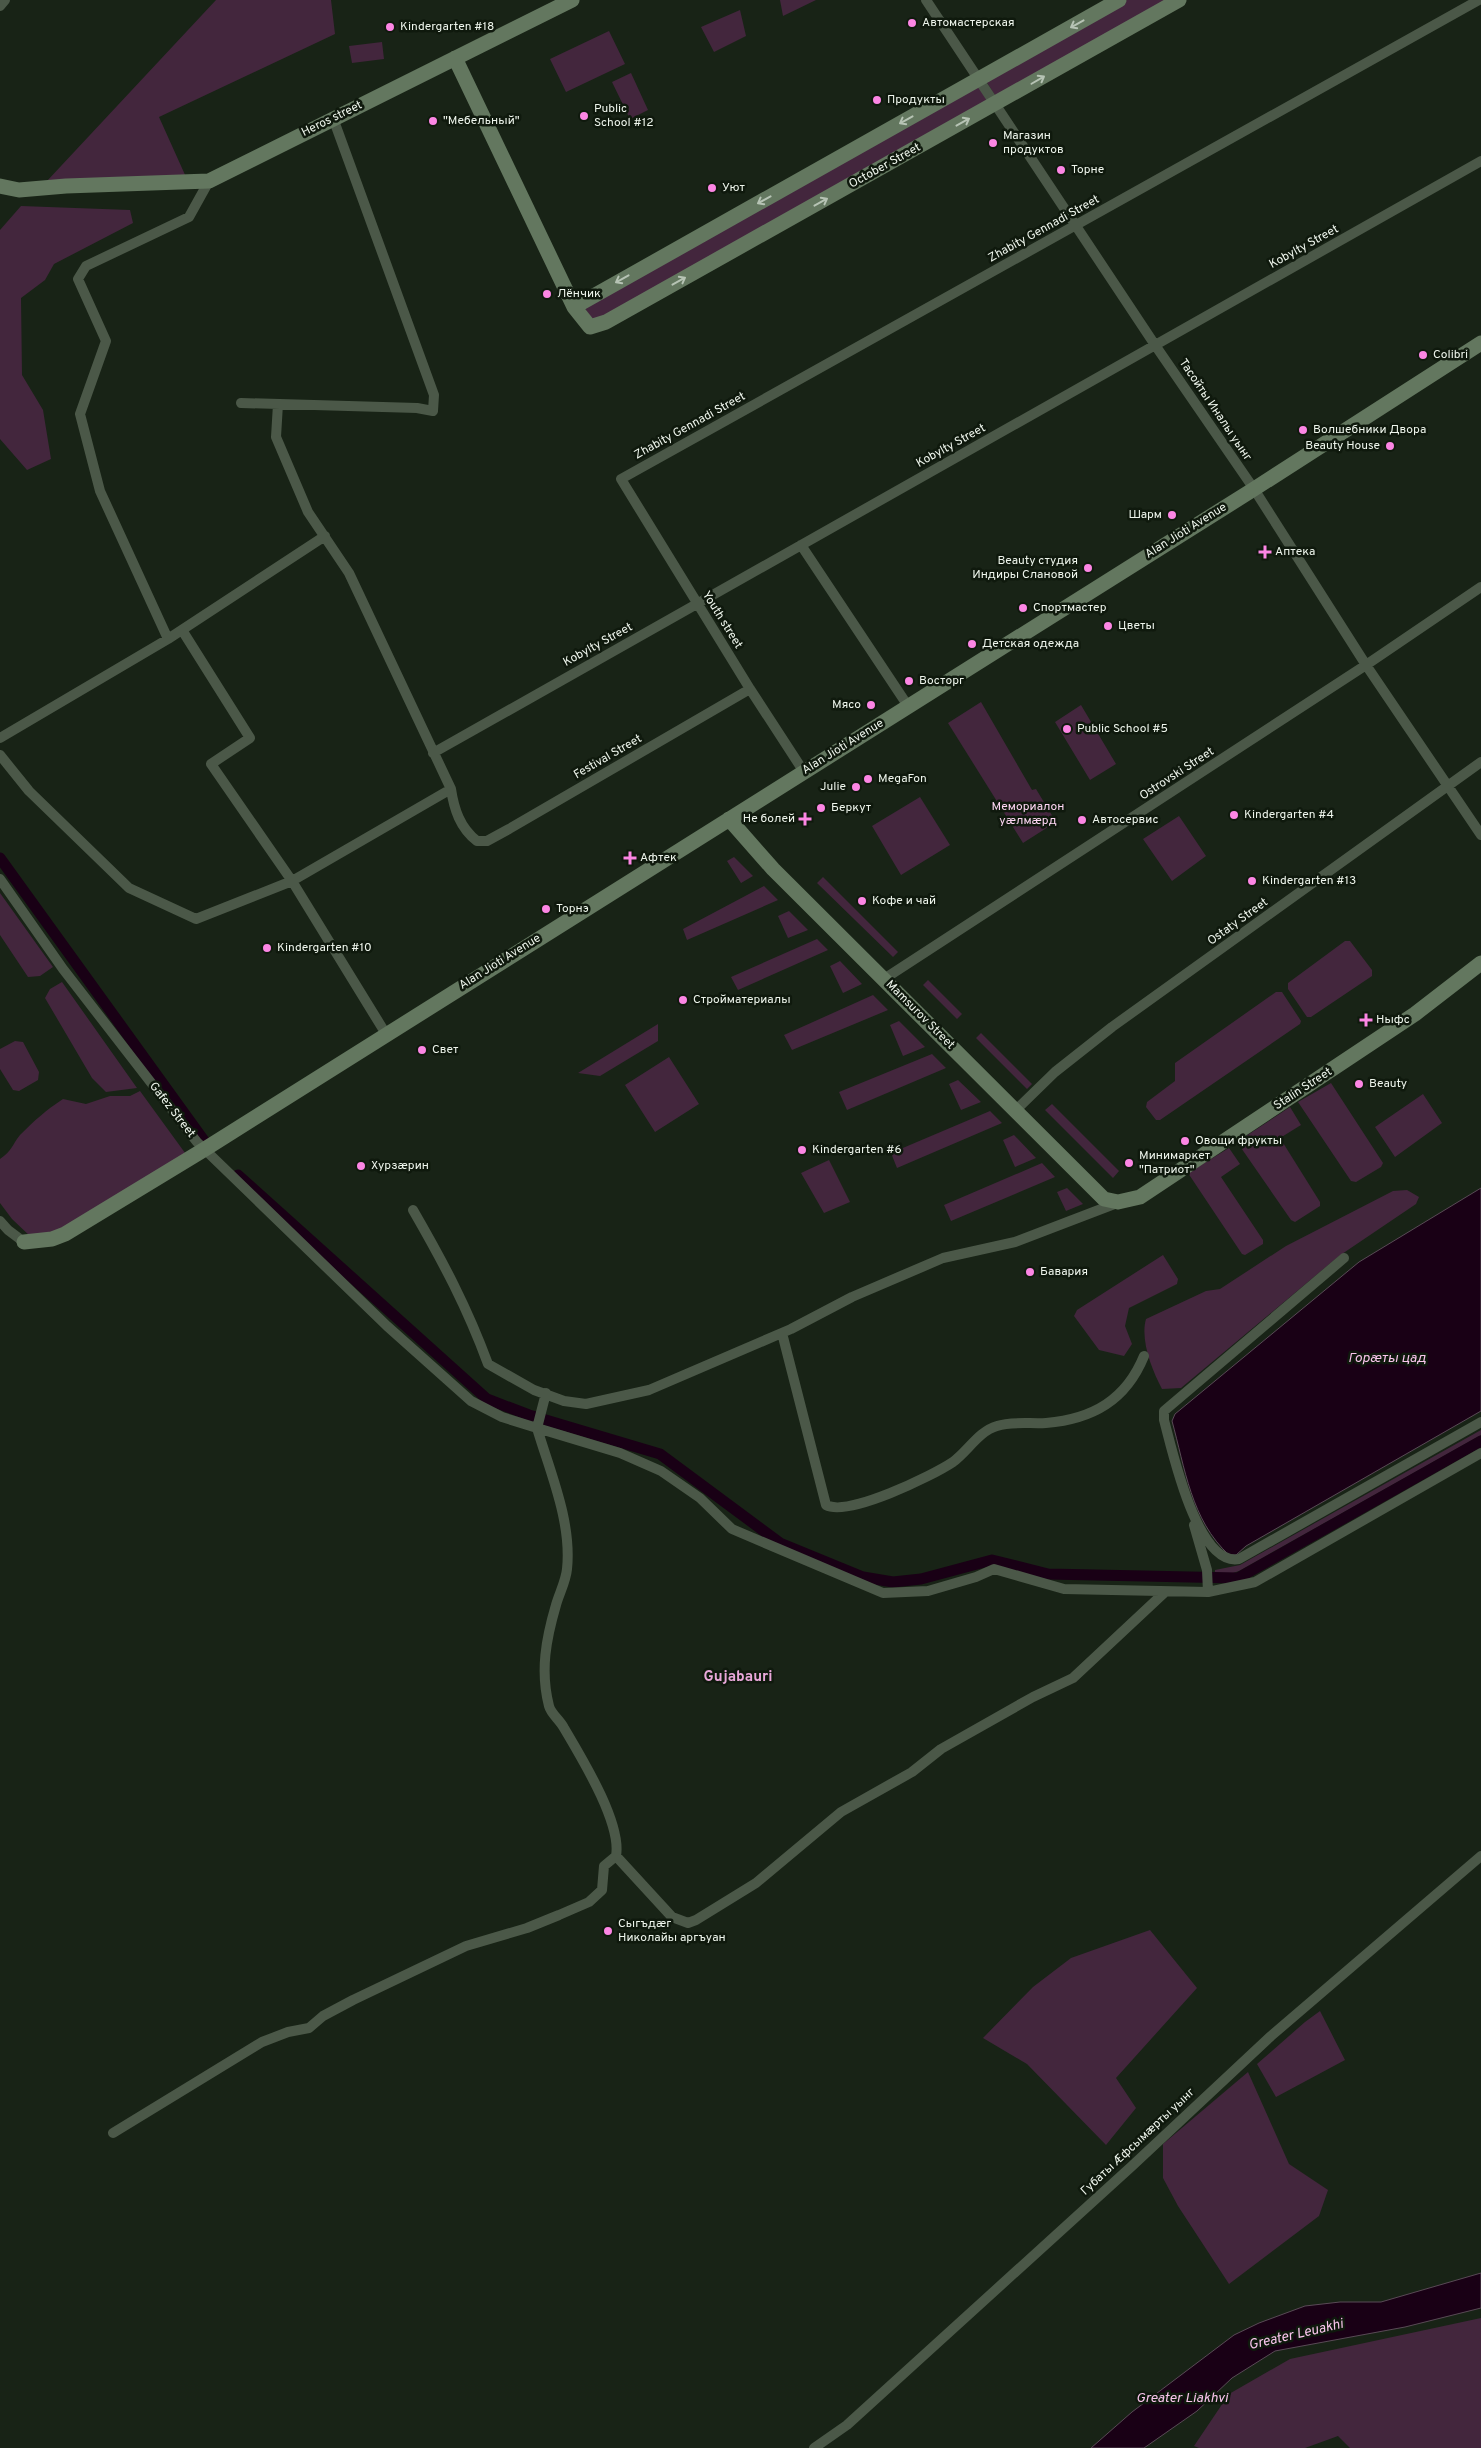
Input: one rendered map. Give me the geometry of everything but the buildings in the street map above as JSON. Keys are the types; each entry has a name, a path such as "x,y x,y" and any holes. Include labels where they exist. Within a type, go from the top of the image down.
{"street":[{"path":"0,6 5,0"},
{"name":"Heros street","path":"209,181 572,0"},
{"path":"455,58 574,307 1119,0"},
{"name":"October Street","path":"574,307 590,328 606,322 1179,0"},
{"name":"Zhabity Gennadi Street","path":"621,479 1479,0"},
{"name":"Тасойты Иналы уынг","path":"931,2 995,104 1155,345 1254,489 1366,665 1481,835"},
{"path":"241,403 417,408 433,411 434,395 333,118"},
{"name":"Kobylty Street","path":"433,753 1481,161"},
{"path":"0,186 19,190 66,186 209,181"},
{"path":"168,638 100,491 80,414 106,341 78,279 86,266 189,217 209,181"},
{"name":"Alan Jioti Avenue","path":"205,1149 1254,489 1481,343"},
{"path":"0,755 29,791 129,888 196,919 292,881 451,789 349,573 308,512 276,436 278,404"},
{"name":"Youth street","path":"621,479 750,689 804,772"},
{"path":"0,738 182,630 325,536"},
{"path":"801,545 908,706"},
{"name":"Ostrovski Street","path":"884,979 1366,665 1481,587"},
{"path":"182,630 250,738 211,764 292,881 386,1034"},
{"name":"Festival Street","path":"451,789 455,811 468,834 477,841 487,841 750,689"},
{"name":"Ostaty Street","path":"1016,1110 1055,1072 1112,1026 1225,947 1481,762"},
{"name":"Mamsurov Street","path":"729,819 773,868 1104,1199 1118,1202"},
{"name":"Gafez Street","path":"0,879 63,969 197,1142 205,1149 65,1234 52,1239 24,1242 8,1230 0,1221"},
{"name":"Stalin Street","path":"1118,1202 1140,1197 1415,1014 1481,963"},
{"path":"205,1149 245,1191 387,1326 471,1402 502,1417 538,1426 620,1453 661,1471 700,1498 732,1529 883,1593 928,1591 976,1577 994,1569 1064,1589 1208,1592 1255,1582 1481,1453"},
{"path":"413,1210 458,1290 488,1364 544,1397 586,1404 649,1390 782,1333 852,1297 943,1258 1015,1242 1118,1202"},
{"path":"1208,1592 1206,1570 1164,1420 1164,1412 1344,1258"},
{"path":"782,1333 826,1504 832,1508 867,1501 887,1494 942,1468 961,1455 984,1432 997,1426 1056,1422 1086,1415 1123,1392 1135,1376 1144,1356"},
{"path":"113,2133 262,2042 288,2032 309,2028 323,2016 353,2000 466,1946 527,1928 590,1902 602,1890 604,1866 616,1856 615,1836 599,1790 564,1727 550,1709 545,1687 543,1659 555,1607 567,1569 565,1527 538,1426 544,1397"},
{"path":"1190,1509 1205,1536 1216,1550 1225,1558 1239,1559 1481,1422"},
{"path":"616,1856 672,1918 688,1923 696,1920 756,1883 841,1812 912,1772 941,1749 1033,1697 1073,1678 1165,1592"},
{"name":"Губаты Æфсымæрты уынг","path":"814,2448 847,2425 1132,2166 1271,2036 1481,1856"}],"green space":[{"path":"216,0 331,0 335,34 159,117 186,177 47,181"},
{"path":"780,0 816,0 783,16"},
{"path":"1127,0 1172,0 996,97 986,81 987,78"},
{"path":"740,10 746,36 714,52 701,27"},
{"path":"609,31 625,64 566,92 550,59"},
{"path":"382,42 384,59 352,63 349,46"},
{"path":"631,73 648,110 630,119 612,82"},
{"path":"978,86 988,101 594,322 584,307"},
{"path":"21,206 130,210 133,223 54,264 45,280 21,298 22,375 43,410 51,459 27,470 0,439 0,230"},
{"name":"Мемориалон уæлмæрд","path":"981,702 1032,790 1036,789 1056,822 1023,843 948,723"},
{"path":"1081,705 1116,764 1090,780 1055,722"},
{"path":"920,797 950,845 901,875 872,826"},
{"path":"1179,816 1206,856 1172,881 1143,839"},
{"path":"734,857 753,876 741,883 727,861"},
{"path":"823,877 898,952 893,957 817,883"},
{"path":"764,886 778,900 687,940 683,929"},
{"path":"0,893 53,967 40,976 28,977 0,935"},
{"path":"789,911 808,930 788,938 778,916"},
{"path":"817,939 828,950 738,990 731,977"},
{"path":"1345,941 1350,941 1372,970 1372,976 1311,1017 1307,1017 1288,989 1288,983"},
{"path":"840,961 862,984 843,993 830,966"},
{"path":"928,980 962,1014 957,1019 923,985"},
{"path":"62,982 137,1088 106,1092 92,1078 45,998 50,989"},
{"path":"1276,992 1282,992 1301,1021 1300,1024 1160,1120 1156,1120 1146,1107 1147,1102 1175,1081 1175,1063"},
{"path":"873,995 888,1010 792,1050 784,1035"},
{"path":"899,1021 925,1047 903,1056 890,1025"},
{"path":"658,1024 658,1041 600,1076 578,1073"},
{"path":"981,1033 1032,1084 1027,1089 976,1038"},
{"path":"15,1041 23,1042 39,1072 38,1080 19,1091 13,1090 0,1069 0,1049"},
{"path":"932,1054 946,1068 847,1110 839,1092"},
{"path":"669,1057 699,1104 655,1132 625,1085"},
{"path":"958,1080 981,1102 961,1110 949,1084"},
{"path":"1331,1083 1383,1163 1381,1167 1356,1182 1351,1181 1298,1102"},
{"path":"140,1091 188,1157 67,1239 31,1237 12,1219 0,1203 0,1159 12,1148 20,1135 30,1125 63,1099 86,1104 110,1096 130,1096"},
{"path":"1423,1094 1442,1123 1395,1157 1375,1127"},
{"path":"1052,1104 1119,1171 1113,1178 1045,1110"},
{"path":"1290,1107 1301,1125 1280,1138 1320,1202 1320,1206 1295,1222 1291,1220 1237,1142"},
{"path":"990,1111 1002,1123 897,1168 891,1153"},
{"path":"1014,1135 1036,1158 1015,1167 1003,1140"},
{"path":"1229,1148 1240,1164 1221,1177 1263,1240 1263,1244 1245,1255 1242,1254 1188,1173"},
{"path":"829,1160 850,1202 824,1213 801,1173"},
{"path":"1042,1163 1055,1177 951,1221 944,1205"},
{"path":"1067,1188 1083,1204 1066,1211 1057,1192"},
{"path":"1407,1190 1419,1197 1416,1204 1339,1256 1181,1388 1162,1389 1154,1373 1146,1345 1146,1319 1206,1291 1220,1289 1286,1246 1393,1191"},
{"path":"1163,1255 1178,1279 1177,1284 1129,1308 1125,1326 1132,1344 1124,1356 1099,1350 1074,1316 1077,1310"},
{"path":"1481,1430 1481,1435 1239,1571 1230,1574 1215,1574 1215,1570 1240,1565"},
{"path":"1150,1930 1197,1988 1116,2078 1136,2108 1106,2145 1027,2064 983,2038 1033,1987 1071,1958"},
{"path":"1320,2011 1345,2060 1276,2097 1257,2064"},
{"path":"1248,2072 1289,2164 1328,2190 1319,2216 1229,2284 1178,2206 1163,2178 1163,2144"},
{"path":"1481,2318 1481,2448 1350,2448 1338,2436 1305,2448 1199,2448 1194,2446 1229,2394 1290,2359"}],"water":[{"name":"Горӕты цад","path":"1481,1188 1481,1411 1246,1546 1236,1555 1229,1555 1206,1526 1191,1492 1172,1421 1175,1414 1359,1262"},
{"name":"Greater Liakhvi","path":"1481,2273 1481,2308 1405,2327 1275,2351 1232,2378 1197,2411 1144,2448 1091,2448 1132,2412 1234,2335 1259,2323 1305,2306 1340,2302 1381,2302"}],"waterway":[{"path":"0,858 205,1142"},
{"path":"238,1175 487,1399 529,1415 660,1454 780,1543 863,1577 893,1582 921,1579 992,1560 1048,1574 1238,1578 1481,1441"}],"place":[{"name":"Автомастерская","path":"912,23"},
{"name":"Kindergarten #18","path":"390,27"},
{"name":"Продукты","path":"877,100"},
{"name":"Public School #12","path":"584,116"},
{"name":"\"Мебельный\"","path":"433,121"},
{"name":"Магазин продуктов","path":"993,143"},
{"name":"Торне","path":"1061,170"},
{"name":"Уют","path":"712,188"},
{"name":"Лёнчик","path":"547,294"},
{"name":"Colibri","path":"1423,355"},
{"name":"Волшебники Двора","path":"1303,430"},
{"name":"Beauty House","path":"1390,446"},
{"name":"Шарм","path":"1172,515"},
{"name":"Аптека","path":"1265,552"},
{"name":"Beauty студия Индиры Слановой","path":"1088,568"},
{"name":"Спортмастер","path":"1023,608"},
{"name":"Цветы","path":"1108,626"},
{"name":"Детская одежда","path":"972,644"},
{"name":"Восторг","path":"909,681"},
{"name":"Мясо","path":"871,705"},
{"name":"Public School #5","path":"1067,729"},
{"name":"MegaFon","path":"868,779"},
{"name":"Julie","path":"856,787"},
{"name":"Беркут","path":"821,808"},
{"name":"Kindergarten #4","path":"1234,815"},
{"name":"Не болей","path":"805,819"},
{"name":"Автосервис","path":"1082,820"},
{"name":"Афтек","path":"630,858"},
{"name":"Kindergarten #13","path":"1252,881"},
{"name":"Кофе и чай","path":"862,901"},
{"name":"Торнэ","path":"546,909"},
{"name":"Kindergarten #10","path":"267,948"},
{"name":"Стройматериалы","path":"683,1000"},
{"name":"Ныфс","path":"1366,1020"},
{"name":"Свет","path":"422,1050"},
{"name":"Beauty","path":"1359,1084"},
{"name":"Овощи фрукты","path":"1185,1141"},
{"name":"Kindergarten #6","path":"802,1150"},
{"name":"Минимаркет \"Патриот\"","path":"1129,1163"},
{"name":"Хурзæрин","path":"361,1166"},
{"name":"Бавария","path":"1030,1272"},
{"name":"Сыгъдæг Николайы аргъуан","path":"608,1931"}],"district":[{"name":"Gujabauri","path":"738,1677"}],"water label":[{"name":"Greater Leuakhi","path":"1296,2335"}]}
